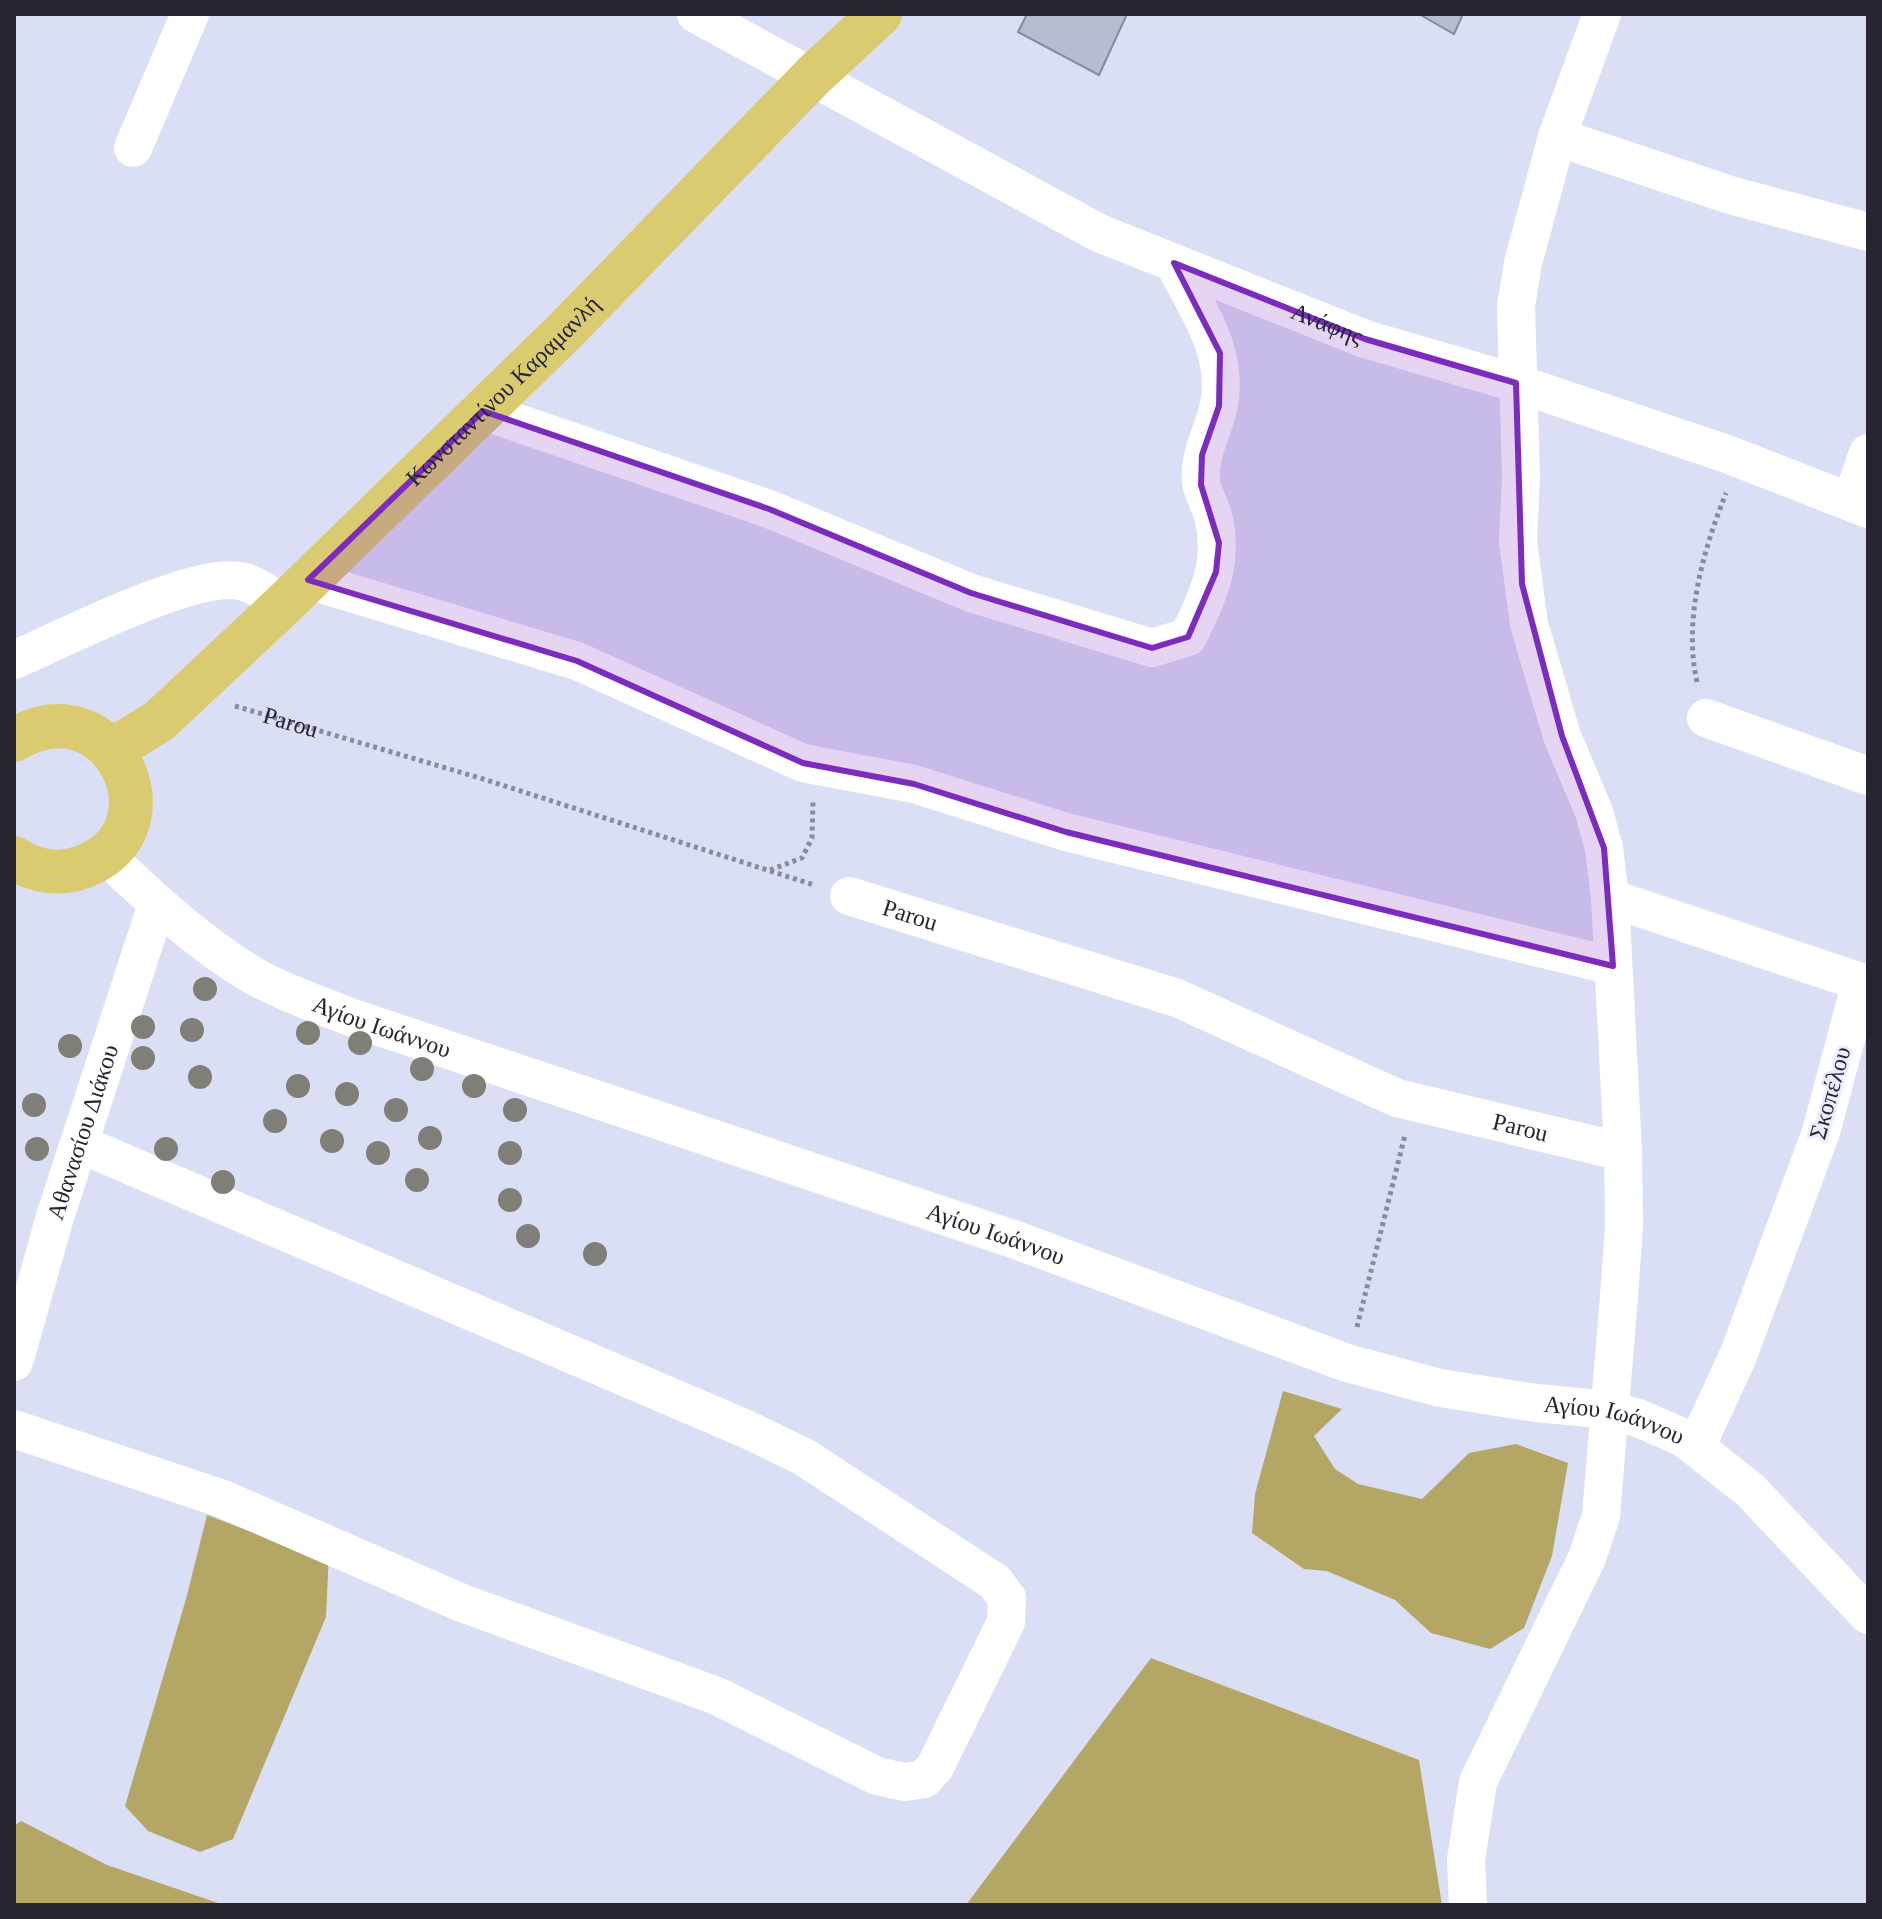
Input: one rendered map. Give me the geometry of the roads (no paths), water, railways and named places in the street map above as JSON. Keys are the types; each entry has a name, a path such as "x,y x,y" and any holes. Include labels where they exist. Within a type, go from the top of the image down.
{"main road":[{"name":"Κωνσταντίνου Καραμανλή","path":"112,750 159,721 295,593 483,411 814,75 880,14"},
{"path":"14,740 39,728 66,726 92,734 112,750 130,784 130,809 123,833 105,855 65,872 36,869 14,858"}],"street":[{"path":"133,148 190,14"},
{"name":"Ανάφης","path":"696,14 814,75 911,132 980,166 1099,233 1365,339 1516,383 1739,459 1859,506"},
{"path":"1468,1905 1466,1860 1478,1782 1587,1558 1601,1516 1624,1225 1610,898 1604,848 1594,812 1562,736 1529,624 1518,542 1521,476 1516,306 1523,263 1557,137 1602,14"},
{"path":"1557,137 1730,195 1868,232"},
{"path":"483,411 769,509 971,593 1152,648 1188,637 1216,572 1219,543 1213,514 1201,485 1202,455 1219,406 1220,353 1174,263"},
{"path":"1859,506 1868,453"},
{"path":"14,660 171,593 217,580 241,581 272,596 295,593 577,661 803,763 914,784 1066,832 1613,966"},
{"path":"1706,718 1868,776"},
{"name":"Αγίου Ιωάννου","path":"105,855 157,904 222,956 295,996 1016,1240 1347,1363 1440,1388 1610,1410 1660,1427 1696,1447 1750,1490 1868,1615"},
{"name":"Parou","path":"849,896 1177,998 1397,1098 1623,1152"},
{"name":"Σκοπέλου","path":"1610,898 1865,984 1821,1132 1738,1356 1696,1447"},
{"name":"Αθανασίου Διάκου","path":"14,1362 157,904"},
{"path":"14,1429 223,1499 462,1603 717,1696 890,1781 924,1779 935,1767 1006,1622 1007,1598 995,1582 804,1457 746,1429 80,1144"}]}
